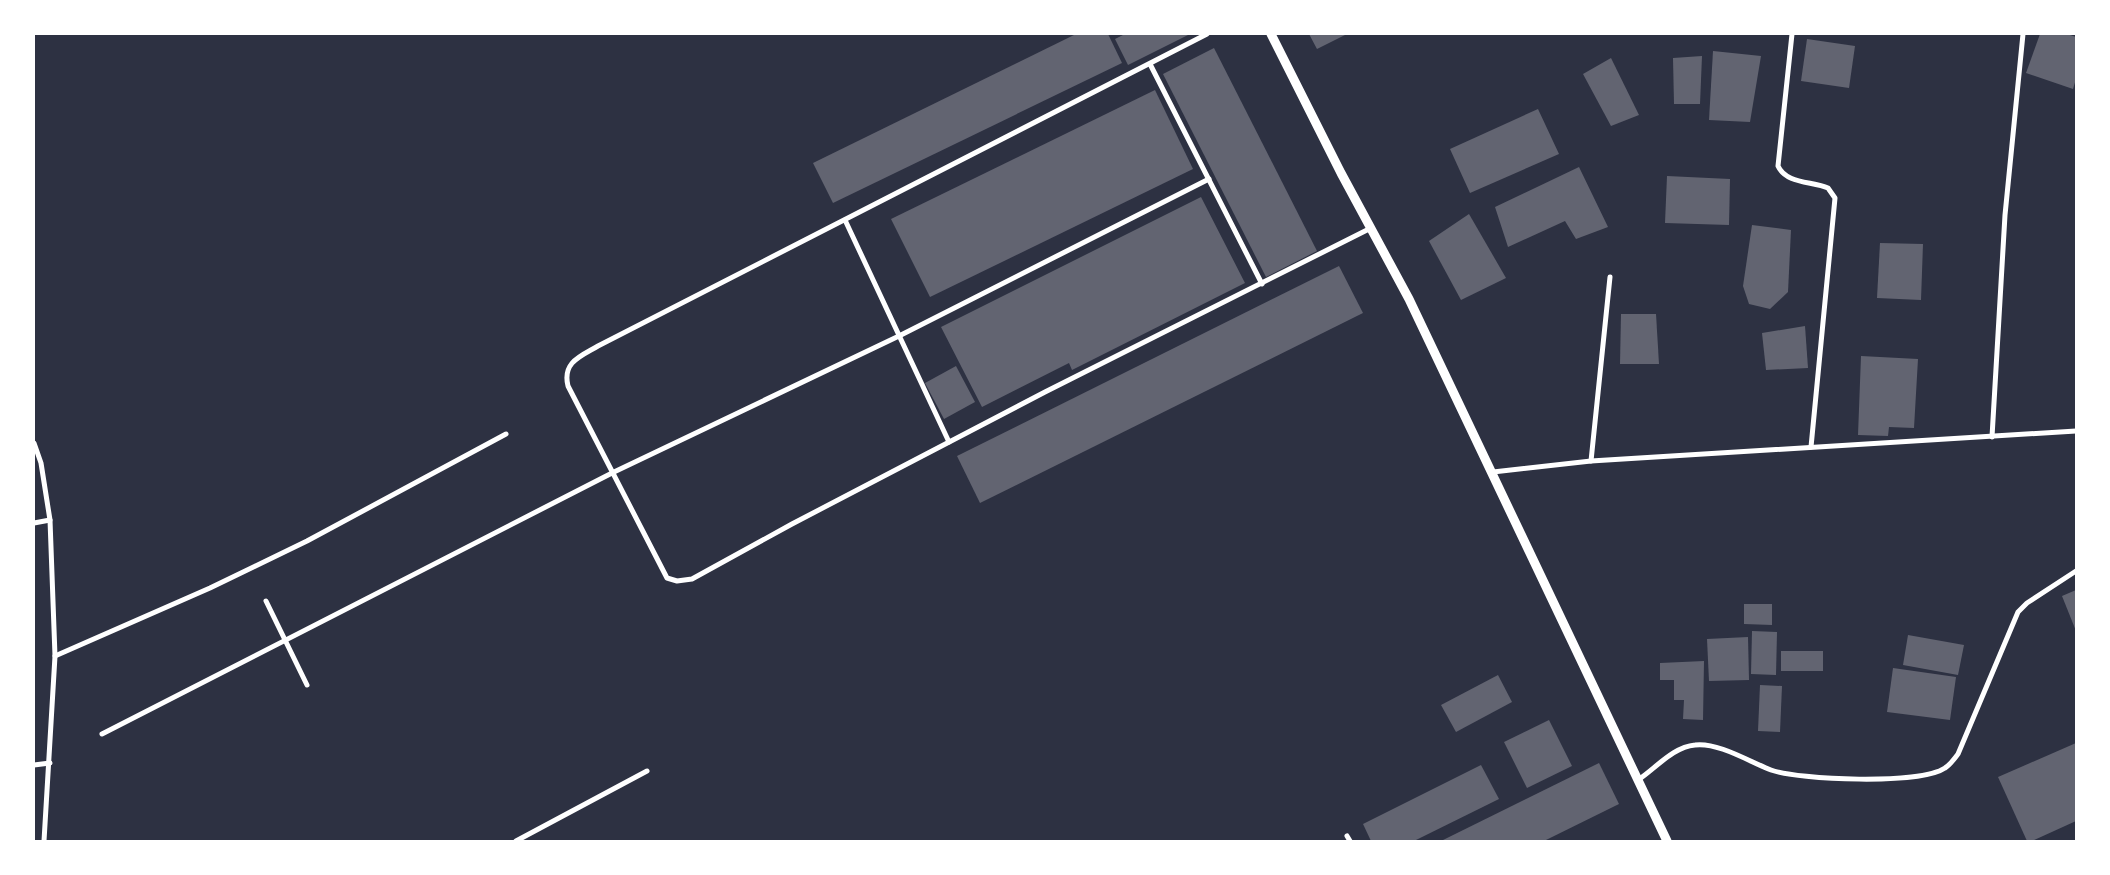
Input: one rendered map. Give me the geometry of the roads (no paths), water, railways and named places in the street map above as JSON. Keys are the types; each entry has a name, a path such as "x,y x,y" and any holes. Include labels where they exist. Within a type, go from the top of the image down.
{"street":[{"path":"1207,34 598,346 574,361 567,370 568,386 667,578 681,581 692,579 949,442 1371,228"},
{"path":"1271,34 1409,299 1667,841"},
{"path":"1792,34 1778,166 1787,177 1828,188 1835,198 1811,448"},
{"path":"1992,437 2005,215 2023,34"},
{"path":"1150,64 1262,284"},
{"path":"102,734 614,472 899,336 1209,179"},
{"path":"845,220 949,442"},
{"path":"1591,461 1610,276"},
{"path":"1493,472 1591,461 2076,432"},
{"path":"56,656 210,588 307,541 506,434"},
{"path":"34,442 41,463 50,520 56,656 44,841"},
{"path":"34,523 50,520"},
{"path":"1637,780 1682,748 1697,744 1715,747 1773,771 1799,776 1827,778 1923,776 1944,769 1958,754 2018,612 2027,603 2076,571"},
{"path":"266,602 307,685"},
{"path":"34,765 50,763"},
{"path":"516,841 647,771"}]}
